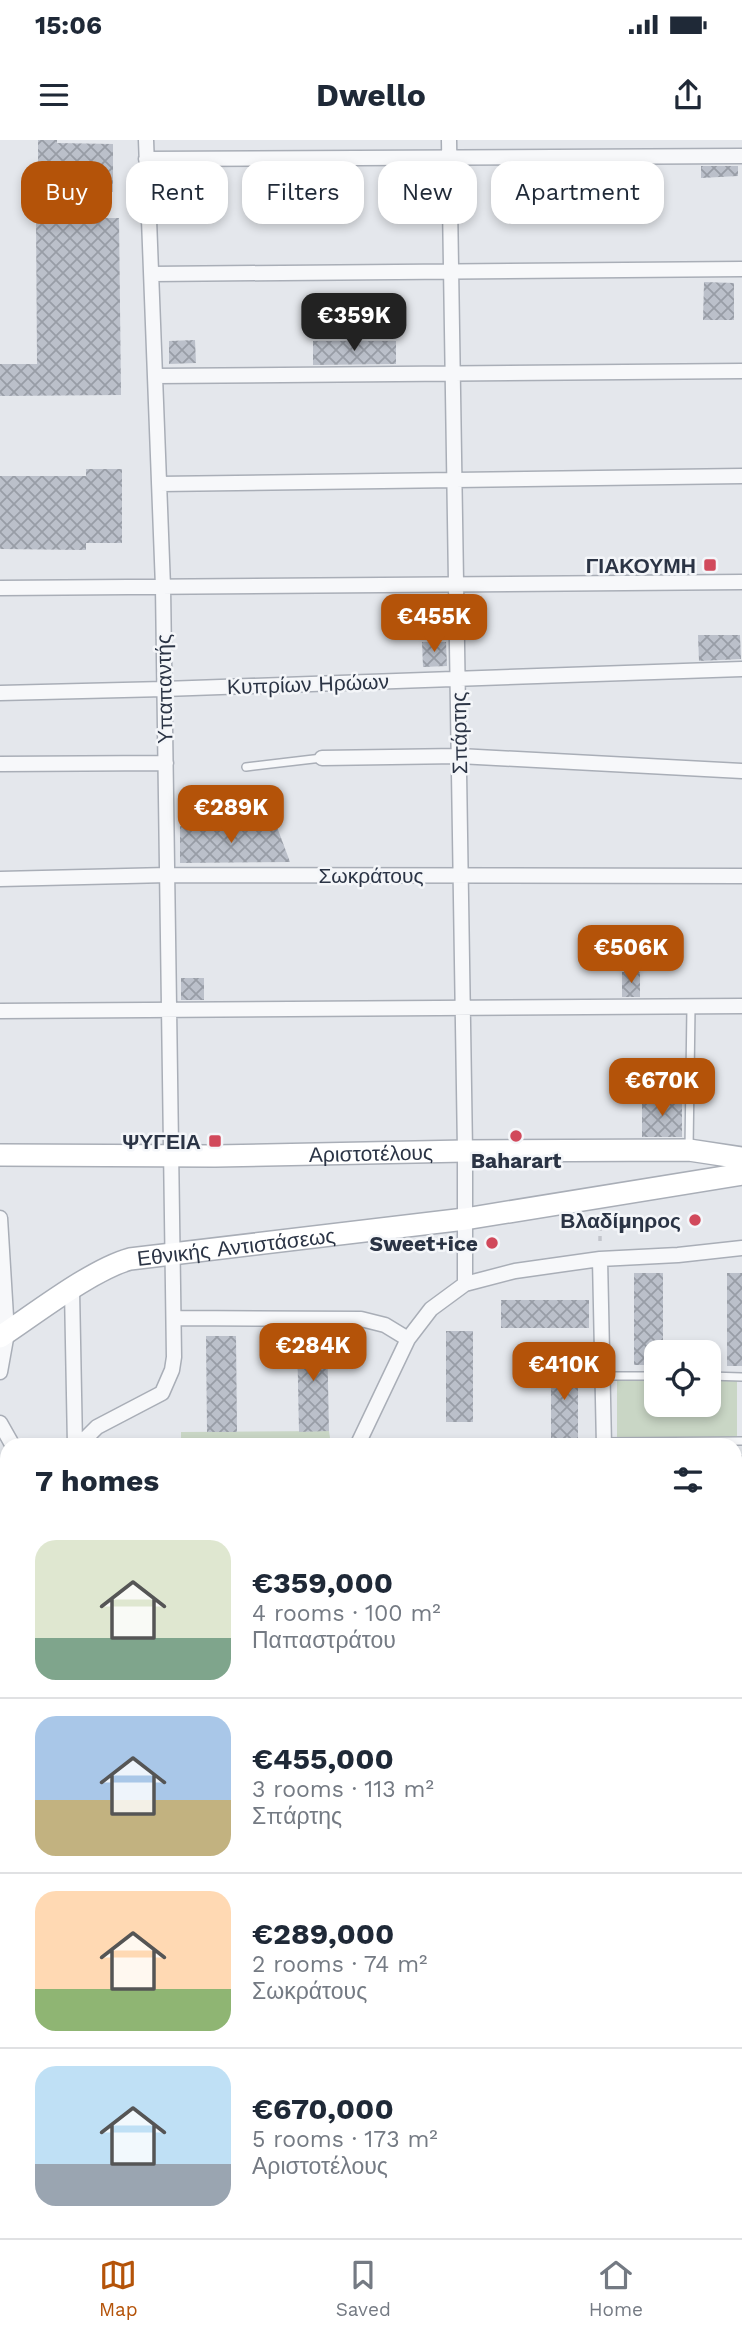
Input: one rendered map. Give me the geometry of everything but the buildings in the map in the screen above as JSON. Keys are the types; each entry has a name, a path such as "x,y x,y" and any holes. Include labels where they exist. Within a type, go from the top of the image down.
{"street":[{"name":"Υπαπαντής","path":"85,1438 97,1427 162,1393 173,1365 163,587 146,140"},
{"name":"Σπάρτης","path":"449,140 465,1284"},
{"path":"146,159 742,156"},
{"path":"152,274 742,269"},
{"path":"155,376 742,372"},
{"path":"159,484 742,476"},
{"path":"0,588 742,582"},
{"name":"Κυπρίων Ηρώων","path":"0,693 742,669"},
{"path":"322,758 459,755 742,771"},
{"path":"0,764 166,763"},
{"name":"Σωκράτους","path":"0,879 168,875 742,876"},
{"path":"0,1011 742,1006"},
{"name":"Αριστοτέλους","path":"0,1154 172,1157 689,1150 742,1158"},
{"name":"Εθνικής Αντιστάσεως","path":"2,1334 121,1262 173,1253 465,1219 742,1174"},
{"path":"0,1218 0,1372"},
{"path":"361,1438 408,1339 431,1309 465,1284 515,1271 600,1259 742,1248"},
{"path":"600,1259 604,1438"},
{"path":"72,1290 77,1438"},
{"path":"174,1318 362,1319 385,1325 408,1339"}],"lane":[{"path":"246,767 322,758"},
{"path":"689,1150 691,1007"},
{"path":"604,1376 644,1376"},
{"path":"721,1376 742,1377"},
{"path":"742,1460 742,1640"}],"path":[{"path":"600,1196 600,1259"}],"green space":[{"path":"617,1380 644,1380 644,1417 721,1417 721,1380 737,1380 737,1438 617,1438"},
{"path":"329,1431 330,1438 181,1438 181,1432"}],"place":[{"name":"ΓΙΑΚΟΥΜΗ","path":"710,565"},
{"name":"Baharart","path":"516,1136"},
{"name":"ΨΥΓΕΙΑ","path":"215,1141"},
{"name":"Βλαδίμηρος","path":"695,1220"},
{"name":"Sweet+ice","path":"492,1243"}]}
